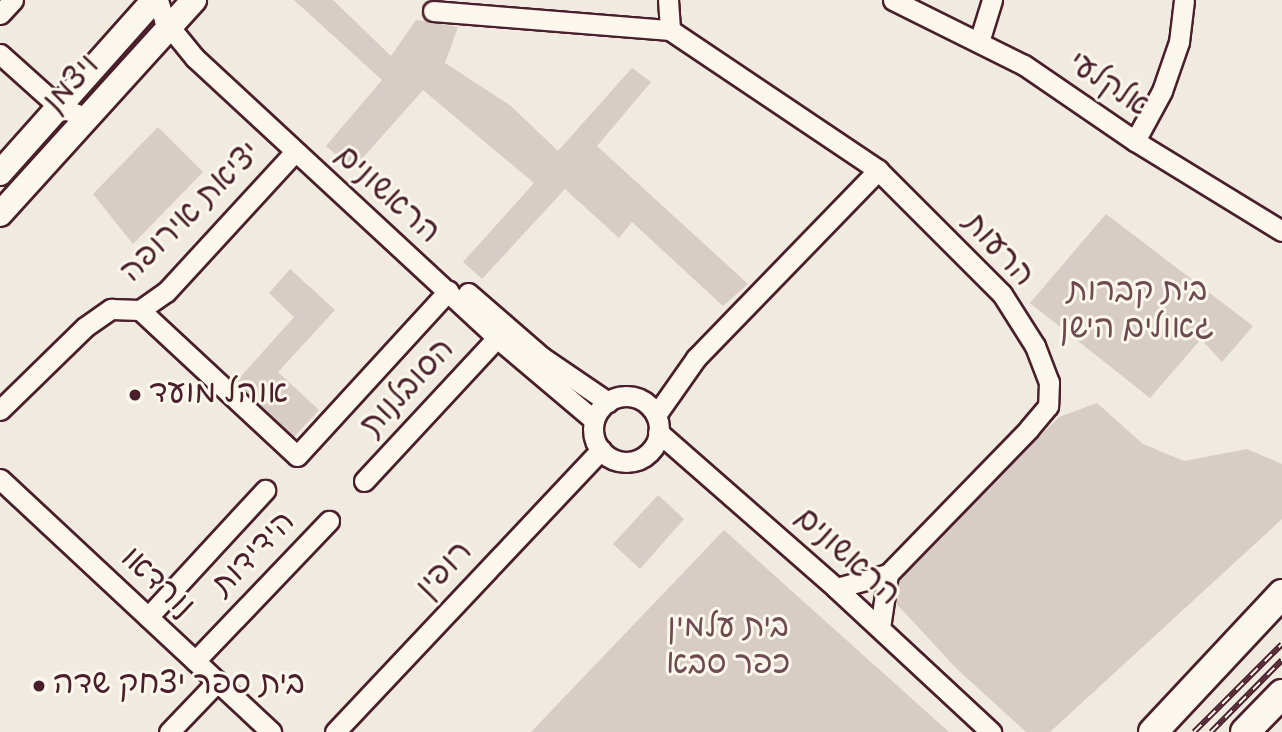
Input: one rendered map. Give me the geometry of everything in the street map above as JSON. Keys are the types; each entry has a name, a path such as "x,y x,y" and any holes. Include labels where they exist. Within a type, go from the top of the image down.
{"highway":[{"path":"1155,732 1282,594"},
{"path":"1155,732 1282,607"},
{"path":"1245,732 1282,694"},
{"path":"1272,732 1282,722"}],"main road":[{"name":"ויצמן","path":"0,173 92,71 164,7"},
{"name":"ויצמן","path":"0,214 88,118 164,7"}],"street":[{"path":"0,14 13,0"},
{"path":"668,0 670,30"},
{"name":"אלקלעי","path":"893,0 1024,65 1135,141 1282,230"},
{"path":"979,43 992,0"},
{"path":"1135,141 1162,90 1175,54 1184,0"},
{"name":"הראשונים","path":"164,7 195,58 497,338 594,420"},
{"name":"הראשונים","path":"164,7 216,63 415,247 542,357 608,402"},
{"name":"הרעות","path":"433,11 670,30 878,170 1002,294 1035,346 1049,382 1048,406 1029,429 888,574"},
{"path":"0,54 60,107 88,118"},
{"path":"33,83 58,87 92,71"},
{"name":"יציאת אירופה","path":"0,410 85,327 111,309 141,310 166,292 295,153"},
{"path":"657,424 649,406 629,396 608,402 594,420 595,441 609,457 630,462 649,452 657,424 696,358 878,170"},
{"path":"141,310 297,456 447,291"},
{"name":"הסובלנות","path":"364,481 497,338"},
{"name":"הראשונים","path":"657,424 991,732"},
{"name":"רופין","path":"335,732 601,450"},
{"name":"נורדאו","path":"0,479 271,732"},
{"path":"148,617 265,490"},
{"name":"הידידות","path":"195,661 329,521"},
{"path":"836,588 888,574 880,628"},
{"path":"169,732 217,682"}],"green space":[{"path":"294,0 333,0 391,56 416,20 458,27 445,63 511,106 558,151 632,68 651,82 597,146 748,284 723,306 632,222 619,238 565,189 482,279 463,262 534,183 423,90 353,169 326,146 382,80"},
{"path":"158,127 203,172 133,244 93,194"},
{"name":"בית קברות גאולים הישן","path":"1106,214 1253,326 1222,362 1201,339 1150,398 1030,303"},
{"path":"290,269 335,310 278,372 319,410 293,438 234,384 294,317 269,293"},
{"path":"1097,403 1143,444 1184,461 1247,449 1282,464 1282,519 1050,732 1026,732 956,668 892,599 897,580 1059,417"},
{"path":"658,495 684,519 640,569 613,544"},
{"name":"בית עלמין כפר סבא","path":"724,530 795,594 949,732 531,732"}],"railway":[{"path":"1194,732 1282,644"},
{"path":"1211,732 1282,660"}],"place":[{"name":"אוהל מועד","path":"135,395"},
{"name":"בית ספר יצחק שדה","path":"39,686"}]}
